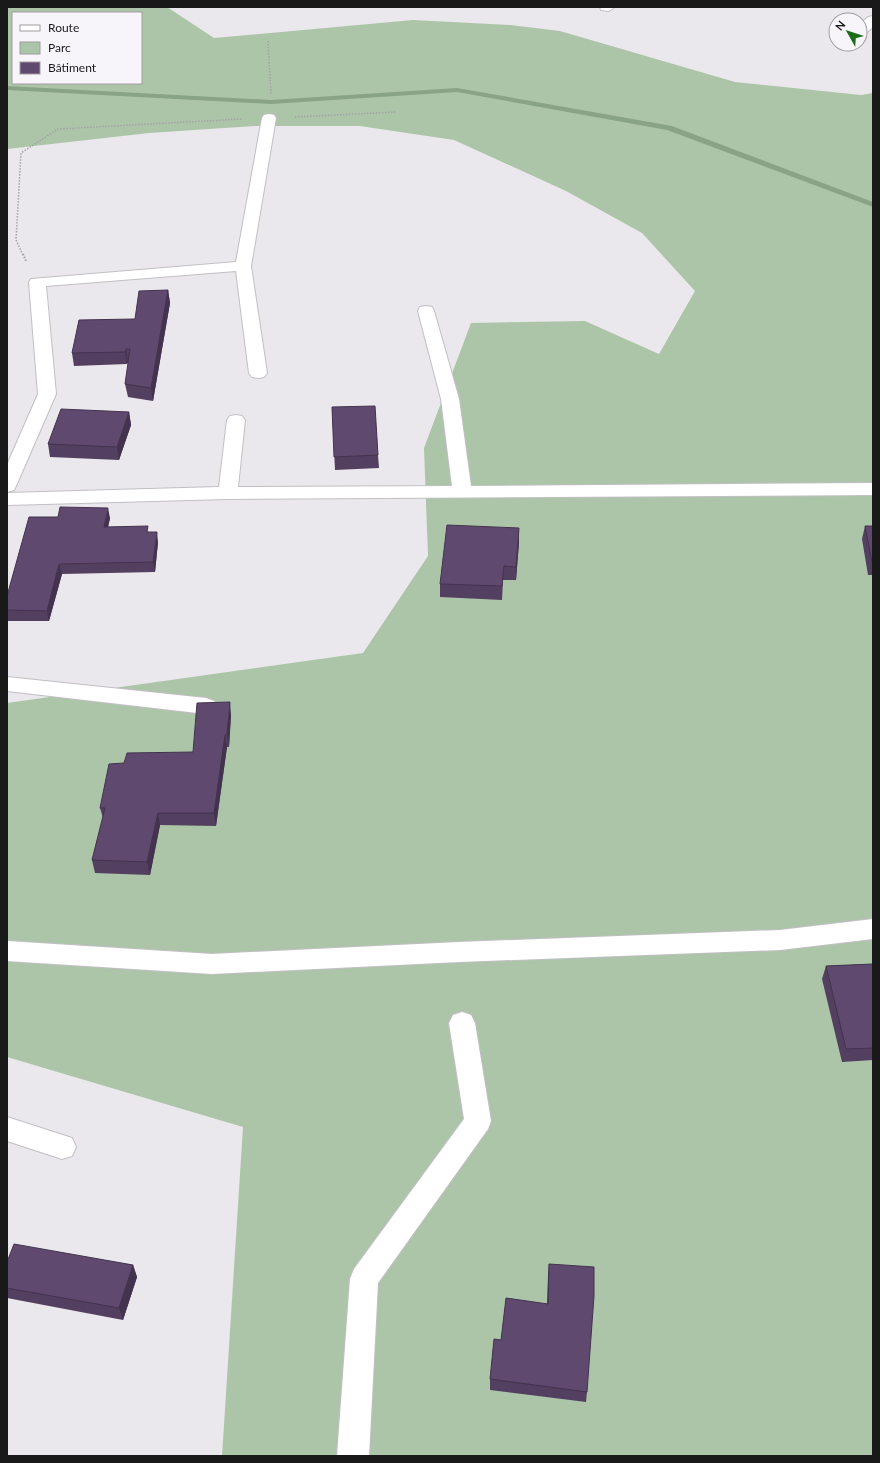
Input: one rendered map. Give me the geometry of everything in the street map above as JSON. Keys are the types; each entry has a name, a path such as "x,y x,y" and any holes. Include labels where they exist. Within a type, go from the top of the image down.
{"street":[{"path":"258,373 243,266 269,118"},
{"path":"7,486 47,394 37,282 243,266"},
{"path":"426,311 450,399 462,492"},
{"path":"228,493 236,420"},
{"path":"7,499 228,493 873,489"},
{"path":"7,684 206,706"},
{"path":"7,951 212,964 459,952 780,940 873,929"},
{"path":"353,1456 364,1279 478,1120 462,1023"},
{"path":"7,1129 62,1147"}],"path":[{"path":"268,41 271,102 269,118"},
{"path":"37,282 16,240 21,153 58,129 396,112"}],"green space":[{"path":"7,7 167,7 214,38 413,20 510,25 560,31 735,82 861,95 873,93 873,1456 222,1456 243,1127 7,1057 7,703 363,653 428,556 424,448 471,323 585,321 659,354 695,291 642,233 566,191 454,140 360,126 255,126 149,133 7,149"}],"building":[{"path":"168,290 151,388 125,384 130,349 126,349 125,352 72,353 79,320 135,319 139,291"},
{"path":"375,406 378,455 334,457 332,407"},
{"path":"61,409 129,412 117,447 48,444"},
{"path":"60,507 108,508 104,527 148,526 147,532 157,532 153,562 59,564 47,611 7,610 7,596 29,517 58,517"},
{"path":"447,525 519,528 516,567 504,566 502,586 440,584"},
{"path":"865,526 873,526 873,562 872,562"},
{"path":"230,702 227,734 225,735 214,813 158,813 147,862 92,860 105,808 100,808 109,764 124,763 127,753 193,752 197,703"},
{"path":"873,964 873,1048 846,1049 826,966"},
{"path":"14,1244 133,1265 119,1308 7,1288 7,1262"},
{"path":"549,1264 594,1267 594,1296 587,1392 490,1379 494,1339 501,1340 506,1298 548,1304"}],"waterway":[{"path":"7,88 271,102 457,90 669,128 873,205"}]}
